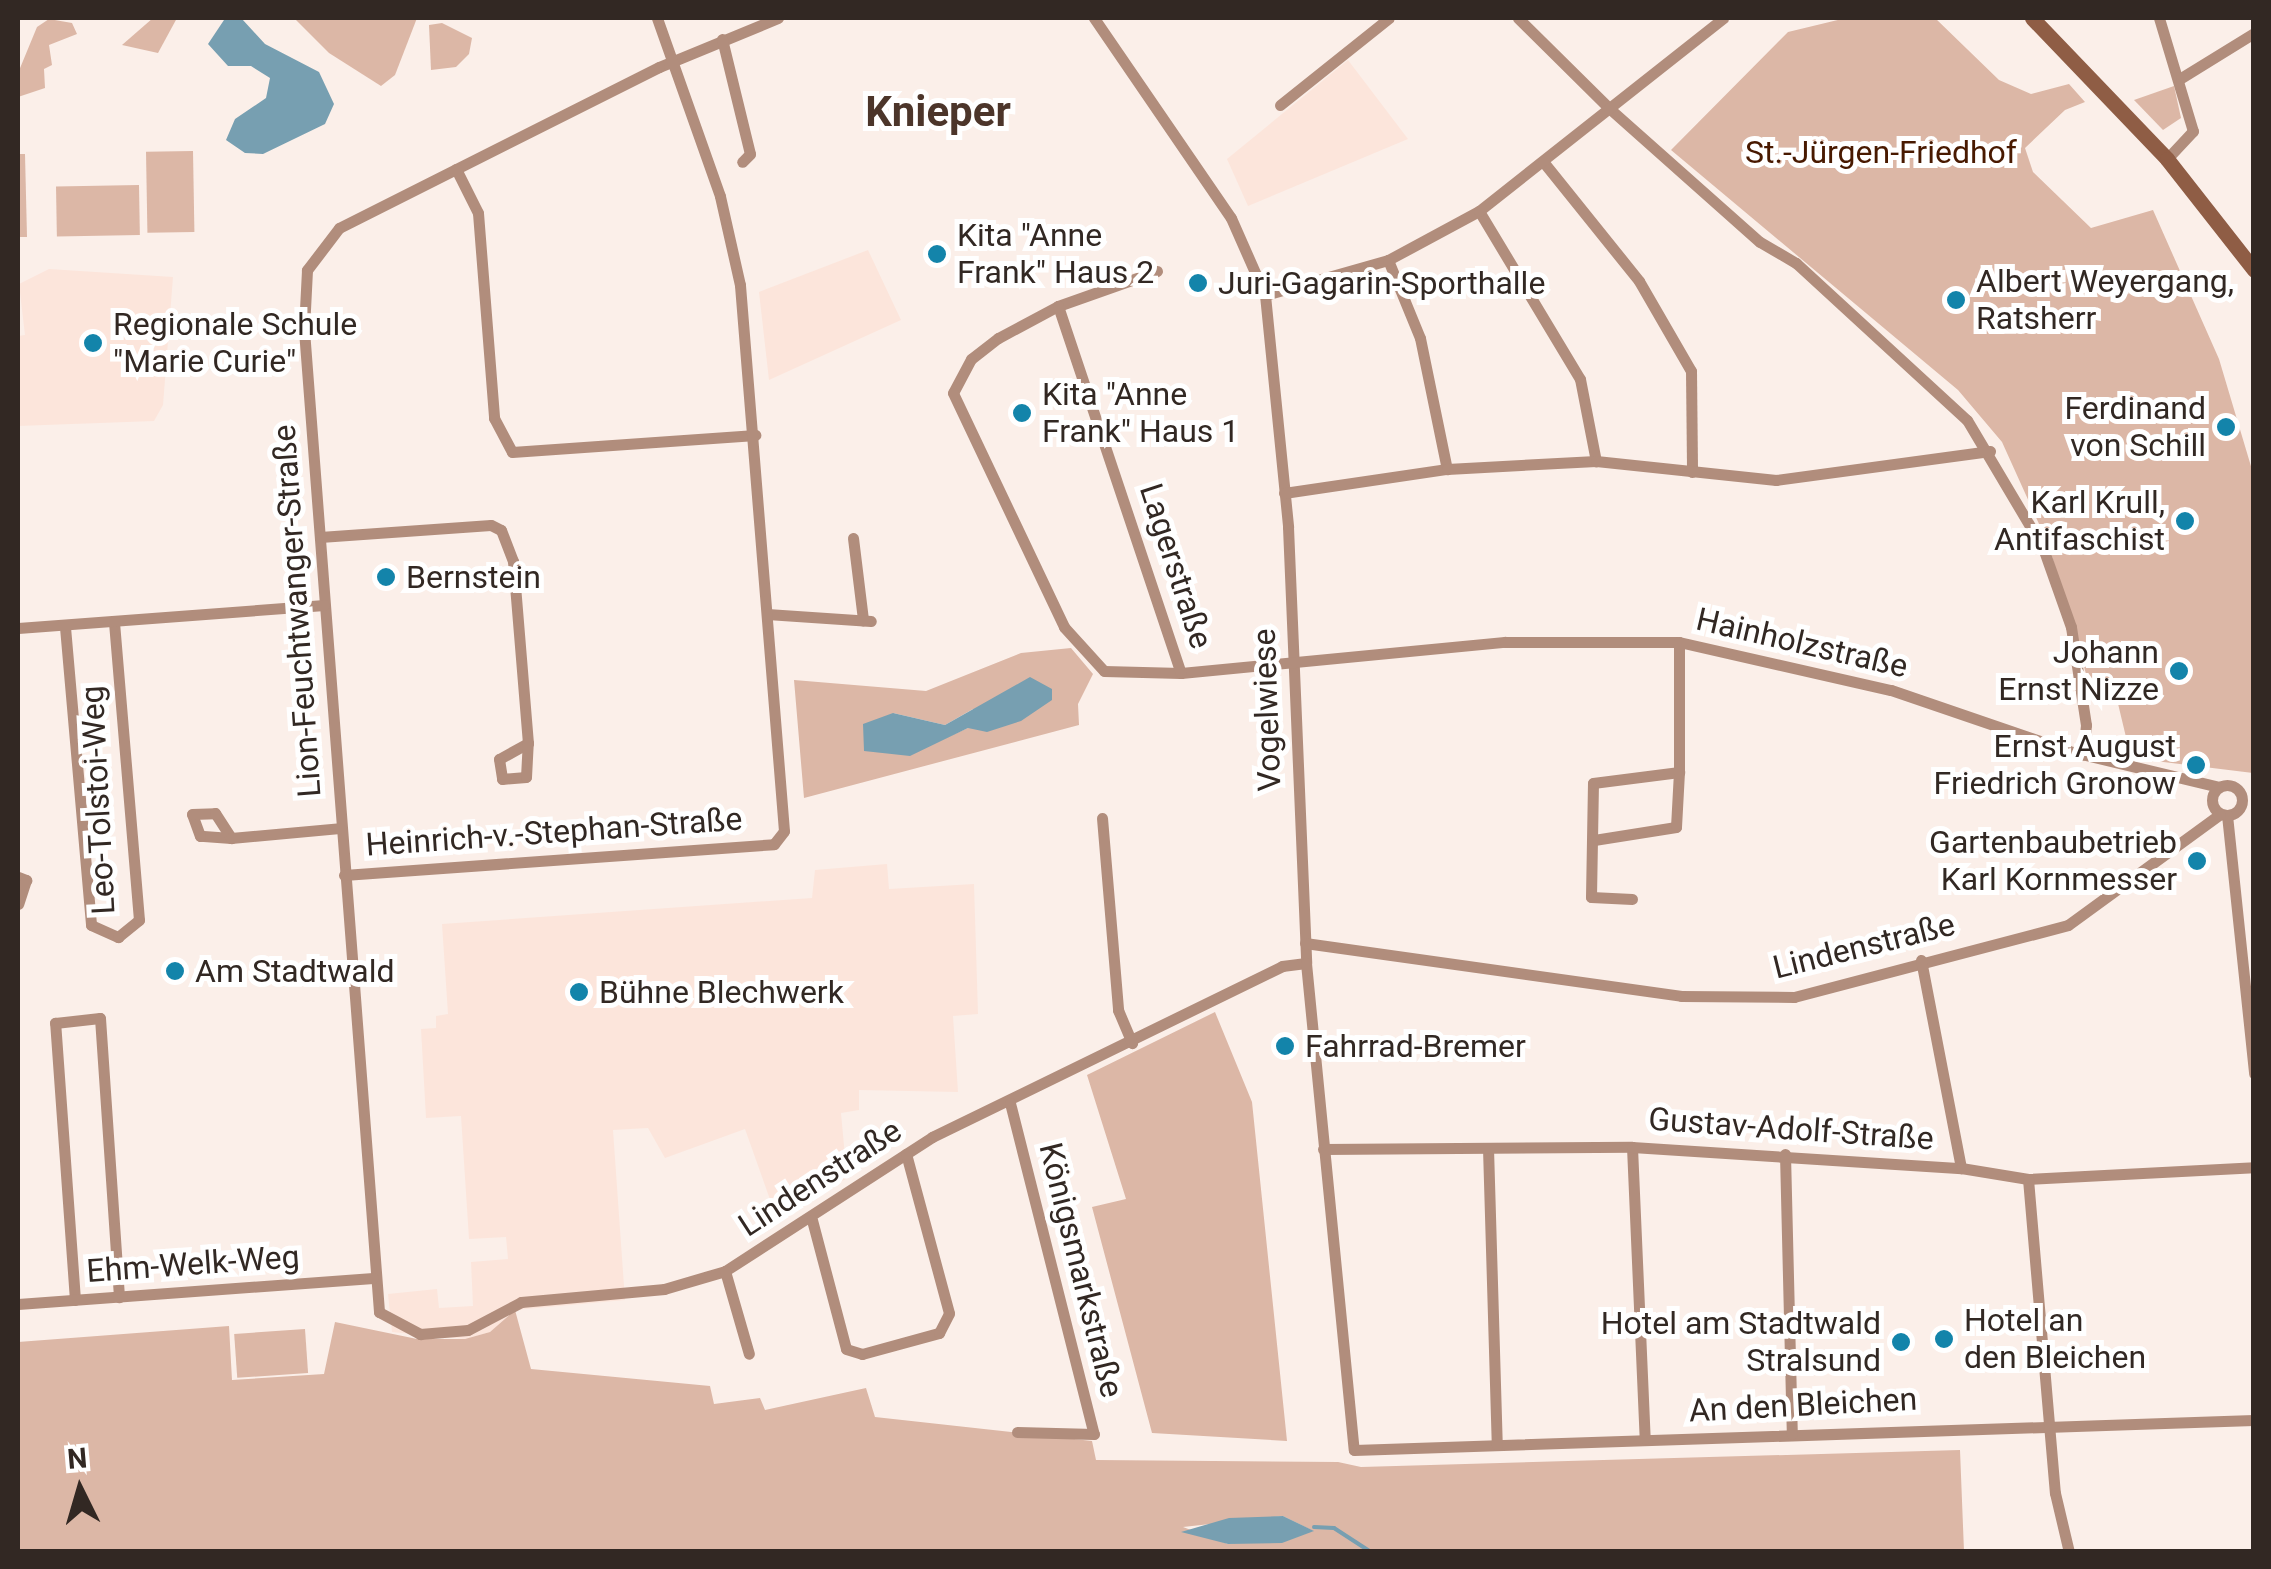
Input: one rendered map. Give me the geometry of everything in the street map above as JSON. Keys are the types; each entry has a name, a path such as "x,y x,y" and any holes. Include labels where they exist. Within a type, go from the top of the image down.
{"main road":[{"path":"2032,18 2166,159 2254,270"}],"street":[{"name":"Heinrich-v.-Stephan-Straße","path":"344,875 774,844 784,831 755,434 729,230 657,18"},
{"name":"Lion-Feuchtwanger-Straße","path":"373,1278 303,310 307,270 339,228 673,61 778,18"},
{"name":"Vogelwiese","path":"1094,18 1231,218 1265,295 1284,493 1306,963 1354,1450"},
{"path":"1280,105 1389,18"},
{"path":"1518,18 1610,109 1890,346 1990,451 2044,548 2072,627 2086,726 2083,756"},
{"path":"1265,295 1388,260 1479,211 1545,164 1722,18"},
{"path":"2159,18 2193,131 2166,159"},
{"path":"2180,78 2254,33"},
{"path":"722,39 750,154 742,162"},
{"path":"1545,164 1639,281 1690,371 1692,472"},
{"path":"456,169 478,213 494,418 512,452 755,434"},
{"path":"1479,211 1580,378 1596,461"},
{"path":"1388,260 1420,338 1448,469"},
{"name":"Hainholzstraße","path":"1157,271 1058,306 971,359 953,393 960,415 1084,656 1115,673 1181,673 1505,642 1679,642 1891,690 2083,756 2219,787"},
{"name":"Lagerstraße","path":"1058,306 1181,673"},
{"path":"1284,493 1448,469 1596,461 1776,480 1822,477 1990,451"},
{"path":"320,538 490,525 500,530 513,561 528,743"},
{"path":"767,614 867,621 853,538"},
{"path":"18,628 324,605"},
{"name":"Leo-Tolstoi-Weg","path":"65,627 91,925 118,937 139,920 114,622"},
{"path":"1594,840 1676,827 1679,642"},
{"path":"1632,899 1591,897 1593,782 1679,772"},
{"path":"2224,814 2240,808 2247,795 2234,786 2219,787 2212,799 2224,814 2247,946 2254,1074"},
{"name":"Lindenstraße","path":"1305,943 1486,972 1752,998 1812,993 1922,960 2068,925 2224,814"},
{"path":"1102,818 1118,1010 1132,1042"},
{"name":"Lion-Feuchtwanger-Straße","path":"231,838 340,828"},
{"path":"18,877 26,880 18,904"},
{"path":"1922,960 1961,1168"},
{"name":"Lindenstraße","path":"373,1278 378,1312 420,1334 468,1330 521,1302 664,1289 725,1270 812,1220 906,1154 1282,966 1306,963"},
{"path":"74,1300 55,1023 100,1018 119,1297"},
{"name":"Königsmarkstraße","path":"1010,1103 1094,1434 1018,1432"},
{"path":"1632,1147 1644,1439"},
{"name":"Gustav-Adolf-Straße","path":"1324,1150 1632,1147 1961,1168 2028,1179 2254,1166"},
{"path":"1488,1148 1497,1444"},
{"path":"812,1220 846,1349 862,1354 939,1333 949,1314 906,1154"},
{"path":"1785,1154 1792,1434"},
{"path":"2028,1179 2055,1493 2069,1552"},
{"path":"725,1270 749,1354"},
{"name":"Ehm-Welk-Weg","path":"18,1304 373,1278"},
{"name":"An den Bleichen","path":"1354,1450 2254,1420"}],"shaded area":[{"path":"1348,60 1408,139 1248,206 1227,159"},
{"path":"868,250 901,320 769,380 759,292"},
{"name":"Regionale Schule \"Marie Curie\"","path":"49,269 173,277 163,405 154,421 18,426 18,336 25,335 19,284"},
{"path":"887,864 889,889 974,884 978,1014 953,1016 958,1092 859,1090 859,1110 841,1113 847,1178 778,1222 745,1129 665,1158 648,1128 613,1130 625,1300 515,1310 490,1332 465,1339 392,1332 388,1294 437,1289 439,1308 473,1306 471,1262 508,1259 506,1237 469,1239 461,1116 426,1118 421,1029 436,1028 436,1016 448,1014 442,924 812,898 815,870"}],"green space":[{"path":"153,18 177,18 158,53 122,45"},
{"path":"294,18 417,18 395,75 381,86 329,53"},
{"name":"St.-Jürgen-Friedhof","path":"1846,18 1935,18 1999,80 2031,94 2069,84 2085,102 2065,110 2025,148 2033,172 2091,228 2153,210 2219,359 2253,473 2253,773 2131,758 2114,687 2091,691 2049,546 2002,442 1958,390 1671,150 1788,32"},
{"path":"49,19 72,23 77,34 49,45 52,65 44,69 45,88 18,97 18,73 37,27"},
{"path":"442,23 472,38 469,54 456,67 431,70 429,25"},
{"path":"2174,86 2181,118 2163,130 2134,100"},
{"path":"193,151 194,232 147,233 146,152"},
{"path":"18,154 25,154 27,237 18,237"},
{"path":"139,185 140,235 57,236 56,186"},
{"path":"1071,648 1093,674 1078,704 1079,725 804,798 794,680 926,691 1021,653","holes":["973,709 968,728 943,739 893,713 945,725"]},
{"path":"1215,1012 1252,1102 1287,1441 1152,1433 1092,1207 1126,1199 1087,1075"},
{"path":"515,1310 531,1369 710,1386 714,1404 760,1398 765,1410 866,1388 875,1417 1092,1441 1096,1460 1338,1462 1361,1467 1960,1450 1964,1551 18,1552 18,1342 229,1326 232,1380 324,1374 335,1322 417,1339 465,1339 490,1332","holes":["1283,1516 1313,1531 1228,1544 1183,1527"]},
{"path":"305,1329 308,1373 237,1378 234,1334"}],"water":[{"path":"242,19 265,44 319,72 334,104 325,124 263,154 245,153 226,140 235,119 266,98 270,78 251,66 228,66 208,44 224,20"},
{"path":"1030,677 1052,689 1052,700 1021,721 987,732 968,728 910,756 864,751 863,724 893,713 945,725"},
{"path":"1283,1516 1314,1531 1282,1543 1228,1544 1181,1532 1229,1518"}],"waterway":[{"path":"1314,1527 1334,1528 1371,1552"}],"place":[{"name":"Kita \"Anne Frank\" Haus 2","path":"937,254"},
{"name":"Juri-Gagarin-Sporthalle","path":"1198,283"},
{"name":"Albert Weyergang, Ratsherr","path":"1956,300"},
{"name":"Regionale Schule \"Marie Curie\"","path":"93,343"},
{"name":"Kita \"Anne Frank\" Haus 1","path":"1022,413"},
{"name":"Ferdinand von Schill","path":"2226,427"},
{"name":"Karl Krull, Antifaschist","path":"2185,521"},
{"name":"Bernstein","path":"386,577"},
{"name":"Johann Ernst Nizze","path":"2179,671"},
{"name":"Ernst August Friedrich Gronow","path":"2196,765"},
{"name":"Gartenbaubetrieb Karl Kornmesser","path":"2197,861"},
{"name":"Am Stadtwald","path":"175,971"},
{"name":"Bühne Blechwerk","path":"579,992"},
{"name":"Fahrrad-Bremer","path":"1285,1046"},
{"name":"Hotel an den Bleichen","path":"1944,1339"},
{"name":"Hotel am Stadtwald Stralsund","path":"1901,1342"}],"district":[{"name":"Knieper","path":"938,112"}]}
